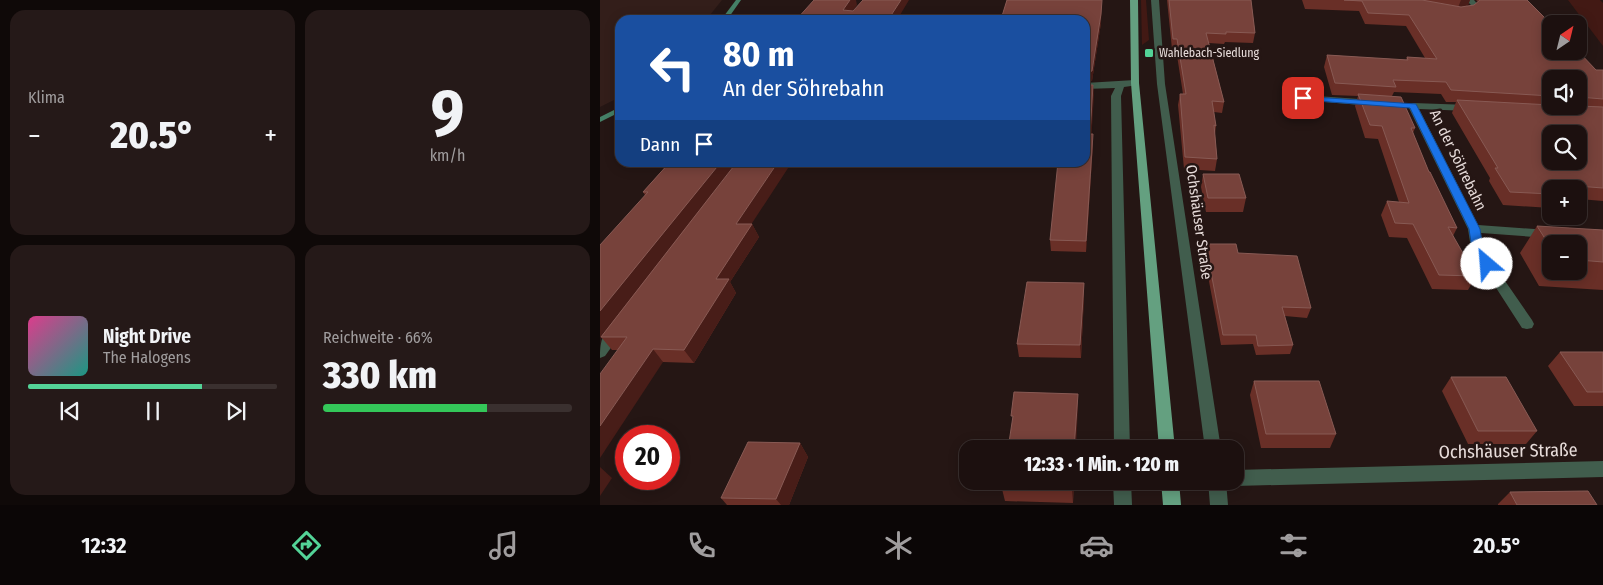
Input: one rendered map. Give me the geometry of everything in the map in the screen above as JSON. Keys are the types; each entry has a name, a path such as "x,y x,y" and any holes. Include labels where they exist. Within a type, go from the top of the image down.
{"main road":[{"path":"1134,0 1135,83 1166,440"},
{"path":"1171,490 1172,505"}],"street":[{"name":"Ochshäuser Straße","path":"1155,0 1161,84 1211,440"},
{"path":"1457,14 1466,12 1475,6 1470,0"},
{"path":"1090,86 1135,83"},
{"path":"1121,85 1116,96 1122,440"},
{"path":"1303,98 1386,104"},
{"name":"An der Söhrebahn","path":"1482,109 1409,105 1474,229 1477,249 1528,324"},
{"name":"An der Söhrebahn","path":"1474,229 1551,235"},
{"path":"600,352 624,320"},
{"name":"Ochshäuser Straße","path":"1244,478 1603,469"},
{"path":"1122,490 1123,505"},
{"path":"1218,490 1219,505"}],"shaded area":[{"path":"600,0 722,0 710,15 615,15 615,100 600,107"},
{"path":"1141,0 1146,0 1149,40 1142,45"},
{"path":"1568,0 1600,0 1603,3 1603,46 1588,26 1588,15 1579,15"}],"building":[{"path":"814,0 850,0 843,10 853,11 863,0 901,0 891,15 800,15"},
{"path":"1007,0 1102,0 1092,71 1090,72 1090,15 1002,15"},
{"path":"1169,0 1251,0 1255,33 1206,33 1224,102 1212,101 1216,126 1214,125 1217,159 1185,157 1180,94 1186,94 1177,39 1173,39"},
{"path":"1344,0 1422,0 1461,7 1474,5 1480,0 1527,0 1542,15 1542,60 1587,60 1596,70 1603,70 1603,99 1587,98 1587,70 1542,70 1542,95 1451,90 1446,82 1393,80 1396,87 1335,83 1327,55 1408,60 1407,57 1437,59 1409,15 1368,13 1362,1"},
{"path":"1090,85 1093,85 1090,134"},
{"path":"1358,94 1401,97 1415,128 1411,128 1429,172 1457,228 1448,227 1476,276 1439,275 1413,224 1395,223 1387,201 1409,203 1382,126 1370,125"},
{"path":"1457,100 1542,105 1542,115 1587,115 1587,106 1603,107 1603,188 1587,187 1587,180 1542,180 1542,194 1510,192 1495,168 1498,168"},
{"path":"1090,134 1093,134 1086,241 1050,240 1057,167 1090,167"},
{"path":"666,167 717,167 600,311 600,245 648,192 643,192"},
{"path":"733,167 775,167 736,224 752,224 716,279 729,279 684,350 653,349 600,426 600,374 627,337 601,337"},
{"path":"1203,174 1239,174 1246,198 1208,198"},
{"path":"1537,226 1603,230 1603,262 1587,261 1587,235 1543,235"},
{"path":"1202,244 1236,244 1238,253 1297,256 1311,308 1282,307 1293,345 1258,346 1256,335 1223,335 1210,267 1206,267"},
{"path":"1027,282 1084,283 1080,345 1017,344"},
{"path":"1560,352 1603,352 1603,392 1587,392"},
{"path":"1451,377 1506,377 1537,431 1478,431"},
{"path":"1254,381 1319,381 1336,434 1266,434"},
{"path":"1014,392 1078,394 1075,440 1009,440 1013,416 1011,416"},
{"path":"748,442 800,443 776,499 721,498"},
{"path":"1588,491 1597,505 1517,505 1510,492"}],"waterway":[{"path":"728,15 739,0"},
{"path":"600,120 615,112"}],"place":[{"name":"Wahlebach-Siedlung","path":"1149,53"}],"route":[{"path":"1303,98 1413,106 1474,229 1477,249 1487,264"}]}
